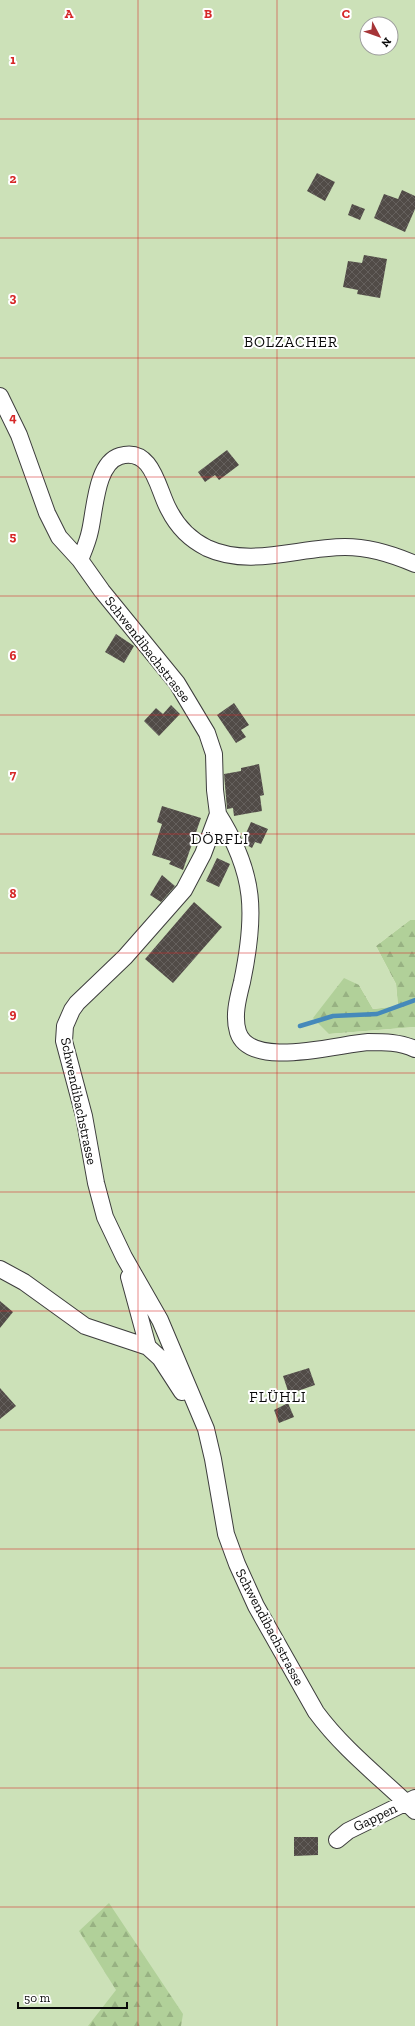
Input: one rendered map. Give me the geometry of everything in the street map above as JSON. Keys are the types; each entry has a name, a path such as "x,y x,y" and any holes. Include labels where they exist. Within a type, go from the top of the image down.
{"street":[{"name":"Schwendibachstrasse","path":"0,396 19,435 53,528 64,544 80,560 102,591 177,683 203,725 214,754 215,790 218,814 203,854 184,890 126,957 77,1003 65,1026 64,1041 85,1124 98,1189 110,1229 124,1258 160,1320 199,1414 209,1442 226,1534 256,1606 316,1712 326,1726 351,1753 412,1804"},
{"path":"80,560 90,533 99,485 104,469 114,458 124,455 139,457 145,461 153,471 166,504 178,525 194,541 215,551 229,555 256,557 313,549 345,547 374,550 415,564"},
{"path":"218,814 239,850 244,864 249,896 251,916 249,948 235,1017 238,1034 241,1040 252,1049 269,1053 284,1053 366,1042 400,1044 415,1050"},
{"path":"124,1258 148,1347"},
{"path":"0,1269 24,1282 85,1326 148,1347 160,1358 199,1414"},
{"name":"Gappen","path":"337,1840 348,1831 412,1804"}],"green space":[{"path":"0,0 415,0 415,920 410,920 376,946 396,984 398,1006 373,1009 359,985 329,1034 415,1027 415,2026 0,2026"},
{"path":"410,920 415,920 415,1027 329,1034 313,1018 344,978 359,985 373,1009 398,1006 396,984 376,946"},
{"path":"109,1903 183,2014 181,2026 88,2026 116,1990 79,1931"}],"building":[{"path":"317,173 335,182 325,201 307,191"},
{"path":"402,190 415,196 415,209 405,232 374,218 384,194 398,199"},
{"path":"352,204 365,209 360,220 348,215"},
{"path":"364,255 387,259 380,298 357,294 358,290 343,287 348,261 362,263"},
{"path":"227,450 239,465 219,480 215,475 205,482 198,472"},
{"path":"116,634 134,646 124,663 105,652"},
{"path":"234,703 249,725 241,730 246,737 236,743 217,715"},
{"path":"171,705 180,714 159,736 144,721 156,708 163,714"},
{"path":"259,764 264,795 260,796 262,811 234,816 233,808 227,809 224,774 241,771 241,768"},
{"path":"162,806 201,818 183,870 169,864 171,861 152,855 162,824 157,822"},
{"path":"251,822 268,829 261,844 255,842 252,848 245,844 243,840"},
{"path":"217,858 230,864 219,887 206,881"},
{"path":"162,875 175,886 161,902 150,895"},
{"path":"194,902 222,927 173,983 145,959"},
{"path":"0,1301 13,1312 0,1328"},
{"path":"309,1368 315,1385 289,1394 283,1376"},
{"path":"0,1388 16,1406 0,1419"},
{"path":"288,1403 294,1417 279,1423 274,1410"},
{"path":"294,1837 318,1837 318,1855 294,1856"}],"waterway":[{"path":"300,1026 333,1016 377,1014 415,1000"}],"district":[{"name":"BOLZACHER","path":"291,342"},
{"name":"DÖRFLI","path":"220,839"},
{"name":"FLÜHLI","path":"278,1397"}]}
